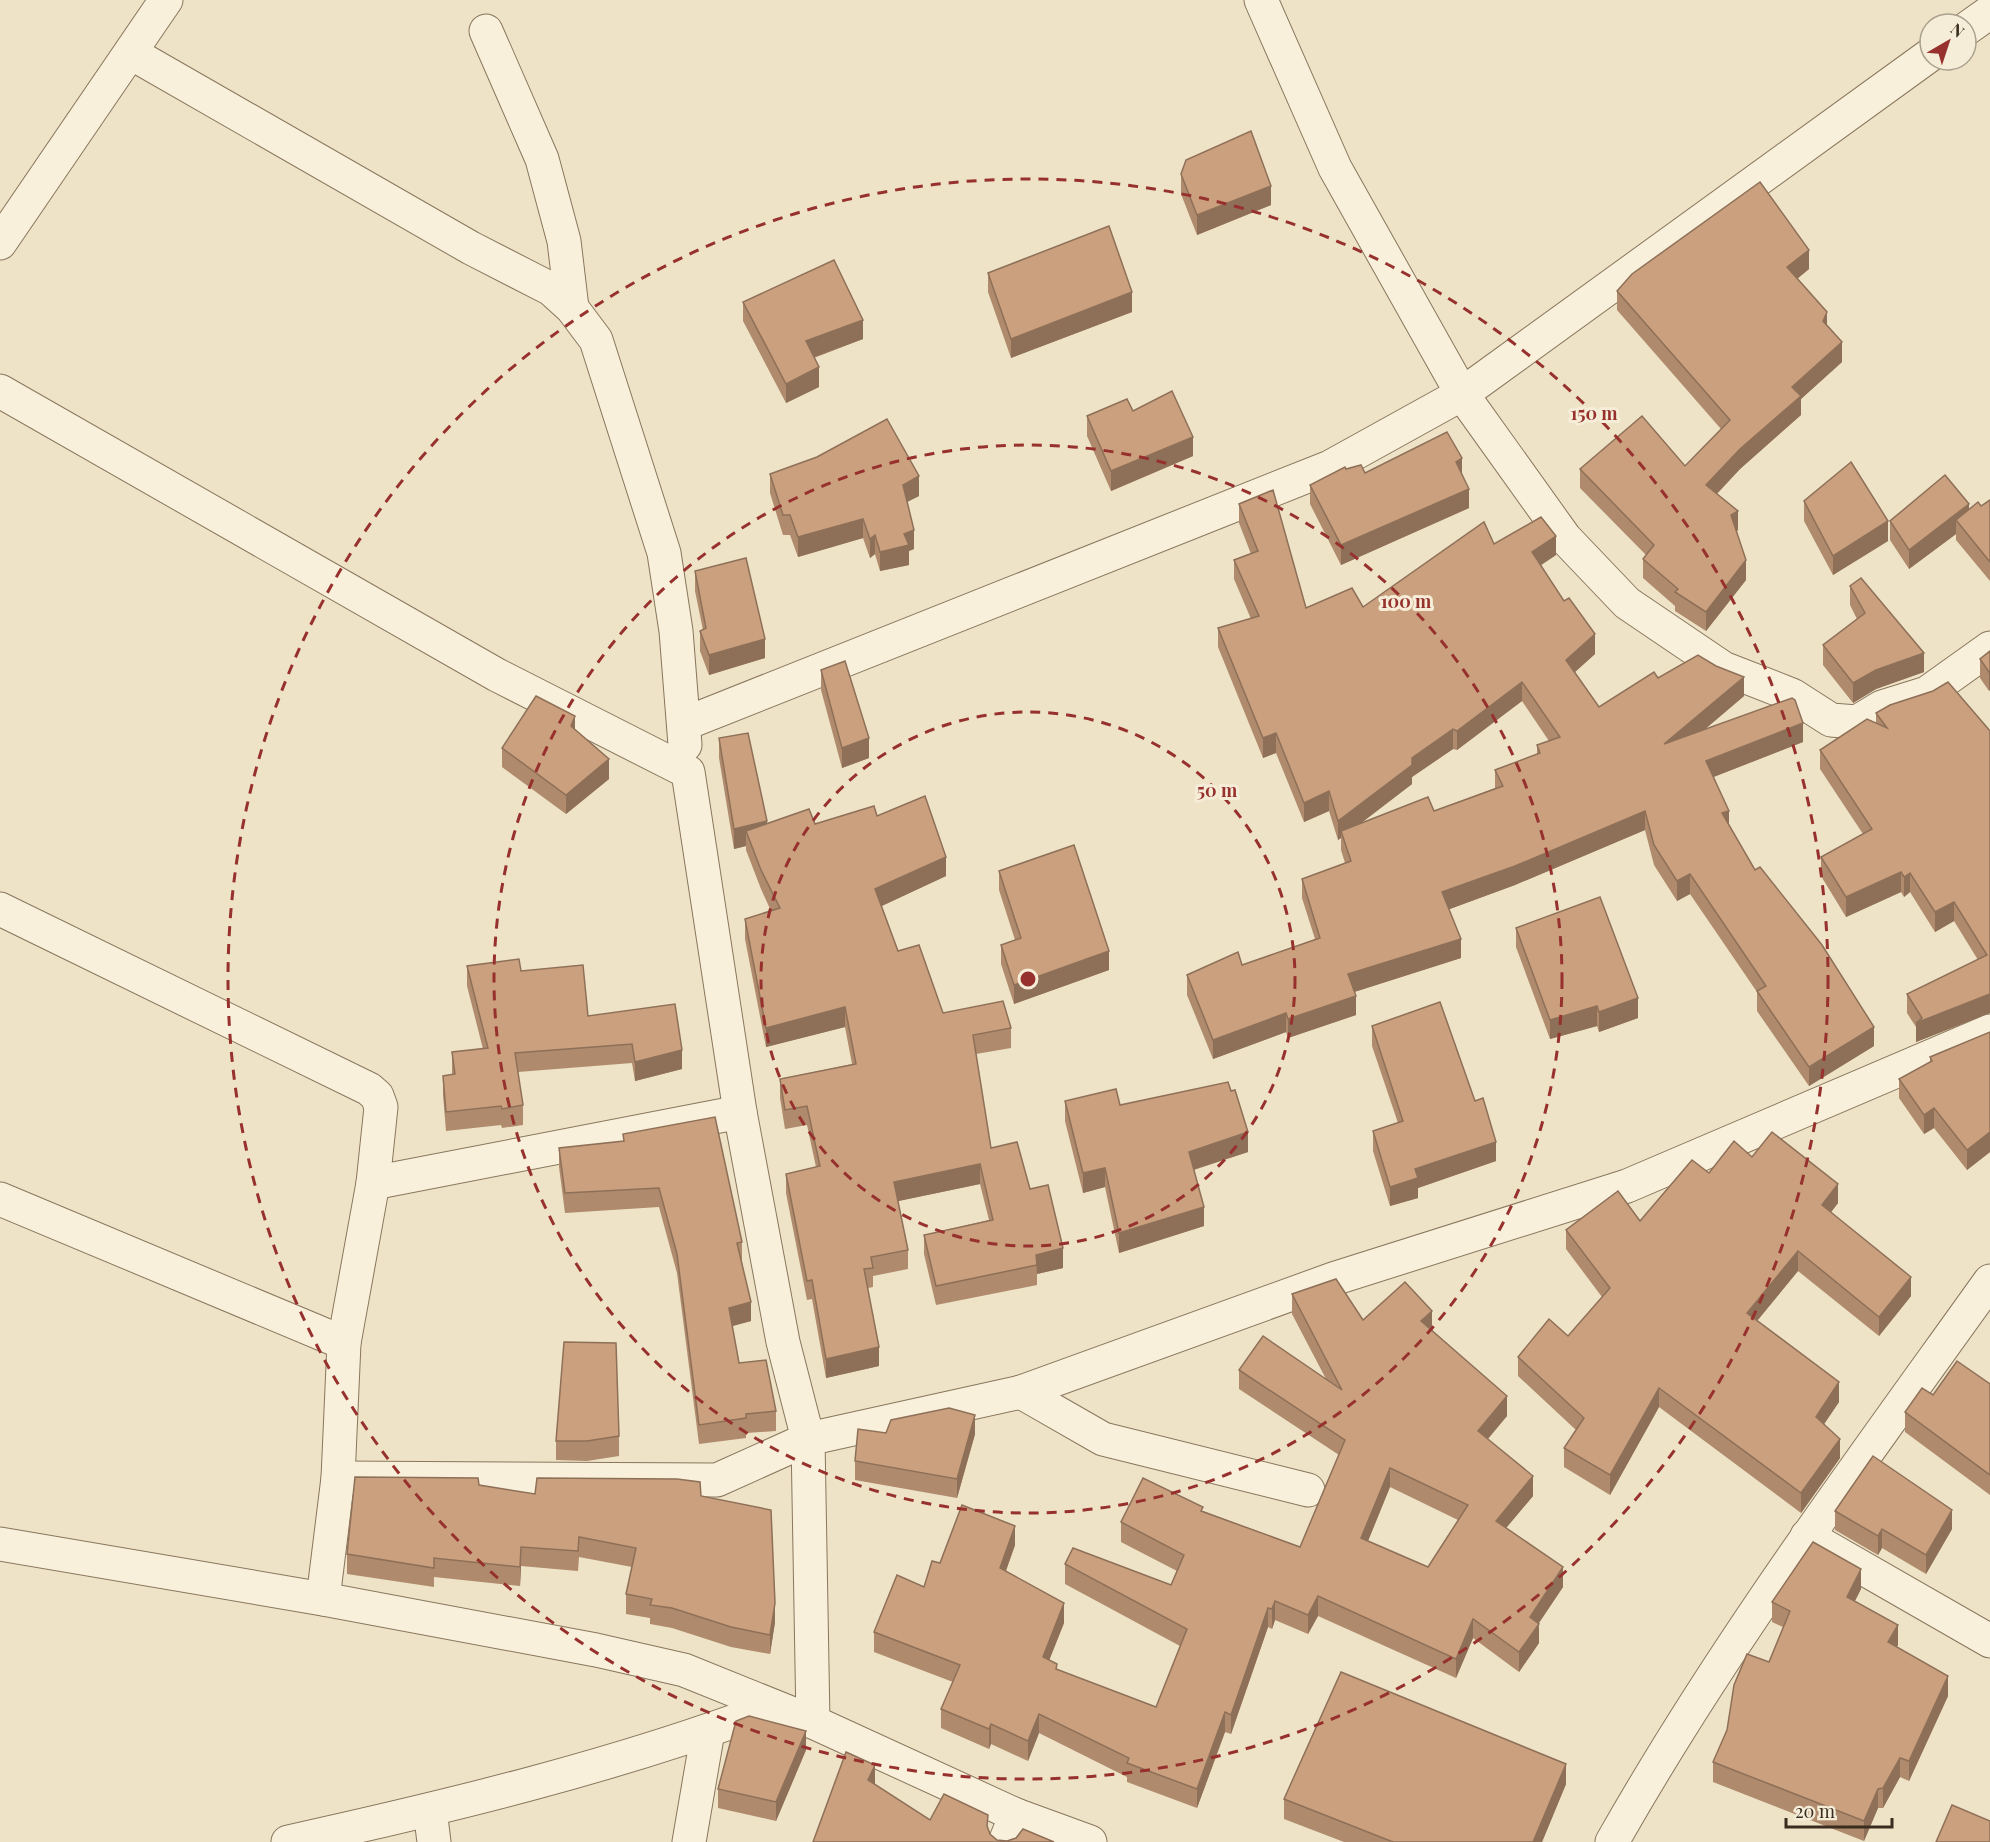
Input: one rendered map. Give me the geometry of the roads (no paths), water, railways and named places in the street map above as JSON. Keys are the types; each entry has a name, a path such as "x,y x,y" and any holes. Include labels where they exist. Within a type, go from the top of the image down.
{"street":[{"path":"0,243 166,0"},
{"path":"1261,0 1335,168 1462,394 1565,538 1627,603 1723,668 1792,695 1831,720 1857,722 1882,707 1927,693 1990,648"},
{"path":"486,31 542,159 564,241 572,308"},
{"path":"131,53 471,248 551,289 572,308 596,340 664,553 676,631 688,772 741,1112 783,1342 808,1439 813,1722"},
{"path":"684,724 1330,467 1462,394 1918,64"},
{"path":"0,391 497,675 688,772"},
{"path":"0,909 369,1089 377,1096 381,1107 373,1183 344,1343 338,1478 323,1599"},
{"path":"338,1478 717,1480 808,1439 1021,1392 1333,1279 1627,1186 1990,1031"},
{"path":"373,1183 741,1112"},
{"path":"0,1199 344,1343"},
{"path":"1612,1842 1658,1761 1807,1536 1990,1281"},
{"path":"1021,1392 1103,1439 1308,1490"},
{"path":"1807,1536 1990,1641"},
{"path":"0,1544 323,1599 596,1650 684,1670 813,1722 1011,1828 1090,1842"},
{"path":"288,1842 432,1826 773,1707"},
{"path":"689,1842 708,1731"}]}
